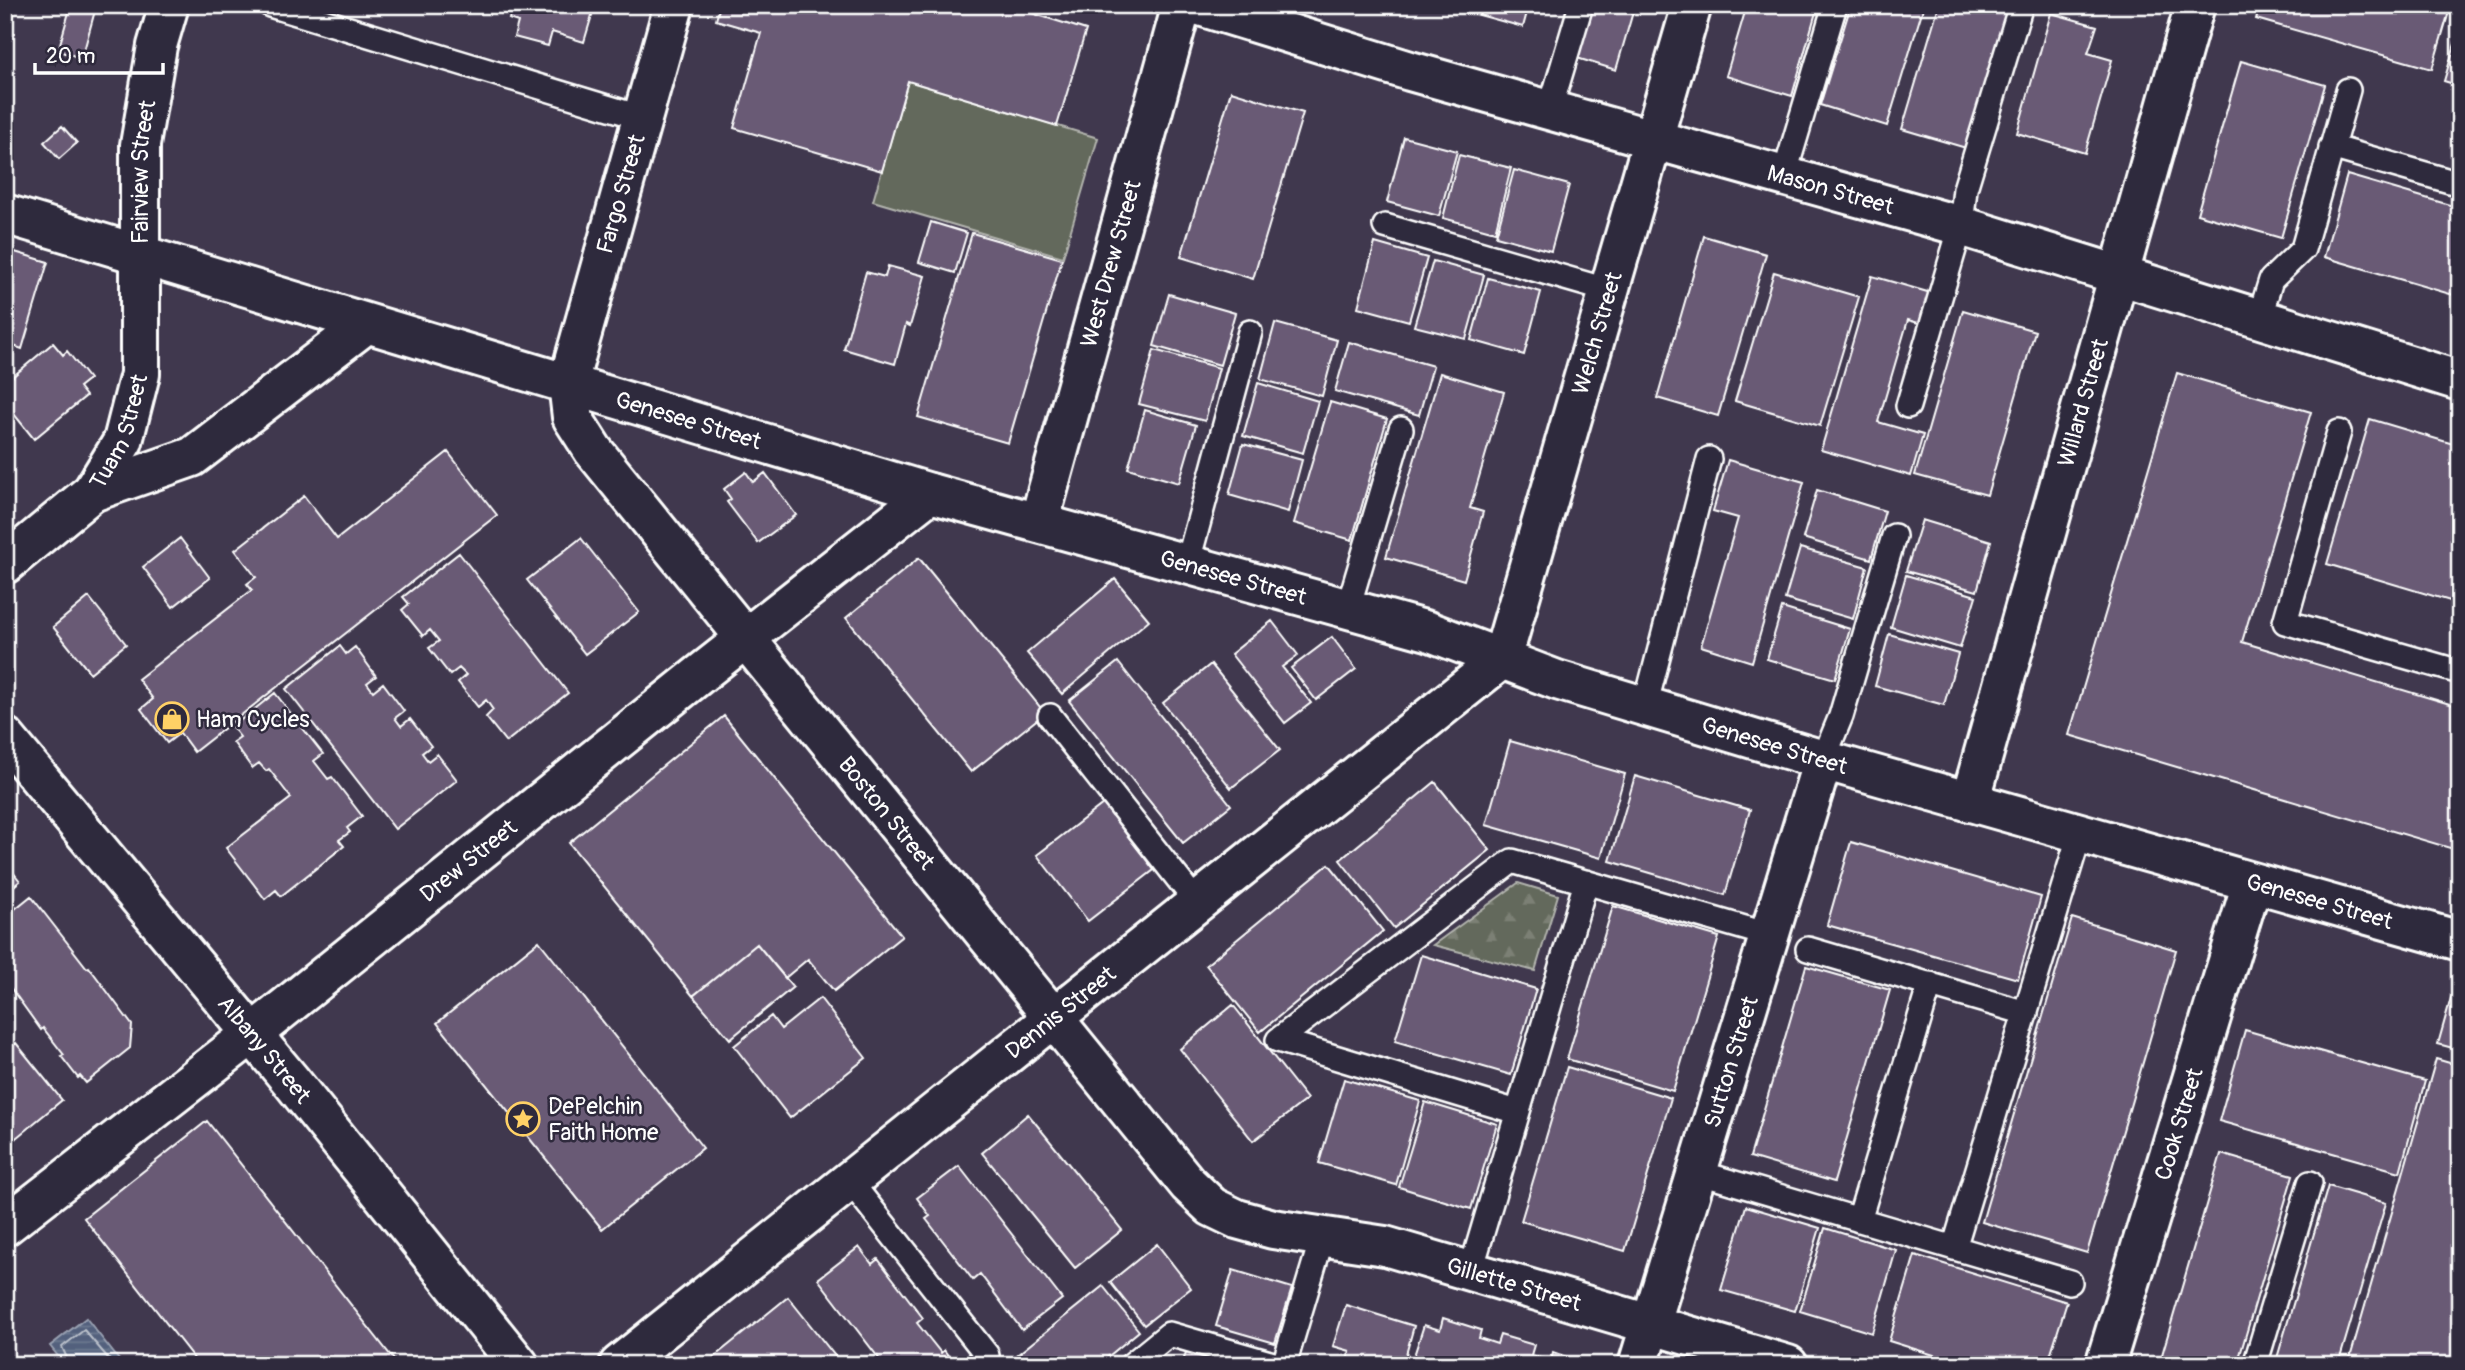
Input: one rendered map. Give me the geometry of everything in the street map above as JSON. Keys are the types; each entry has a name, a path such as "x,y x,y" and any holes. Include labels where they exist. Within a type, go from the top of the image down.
{"street":[{"name":"Fairview Street","path":"141,256 140,145 157,46 169,5"},
{"name":"Fargo Street","path":"568,383 674,5"},
{"name":"West Drew Street","path":"1039,522 1182,5"},
{"name":"Mason Street","path":"1197,5 1410,71 1961,226 2460,381"},
{"name":"Welch Street","path":"1502,659 1692,5"},
{"name":"Willard Street","path":"1970,802 2195,5"},
{"name":"Genesee Street","path":"5,214 930,493 1347,611 1428,631 1558,680 1823,760 2460,941"},
{"name":"Tuam Street","path":"5,564 92,492 123,440 140,374 141,256"},
{"path":"92,492 192,457 366,324"},
{"name":"Boston Street","path":"568,383 572,417 593,450 1188,1184 1212,1207 1237,1220"},
{"name":"Drew Street","path":"5,1226 252,1034 930,493"},
{"name":"Dennis Street","path":"619,1365 1502,659"},
{"name":"Albany Street","path":"5,737 252,1034 519,1365"},
{"name":"Sutton Street","path":"1638,1365 1823,760"},
{"name":"Cook Street","path":"2105,1365 2252,883"},
{"name":"Gillette Street","path":"1237,1220 1273,1229 1385,1245 1788,1365"}],"lane":[{"path":"270,5 643,118"},
{"path":"1550,109 1581,5"},
{"path":"1784,176 1835,5"},
{"path":"1908,406 1961,226 1965,189 2021,5"},
{"path":"2259,319 2272,280 2302,249 2348,90"},
{"path":"2332,147 2460,184"},
{"path":"1385,226 1610,291"},
{"path":"1187,565 1250,332"},
{"path":"1347,611 1401,429"},
{"path":"2339,432 2285,622 2460,672"},
{"path":"1645,707 1709,459"},
{"path":"1823,760 1841,716 1894,536"},
{"path":"1050,716 1198,904"},
{"path":"1954,1248 2080,834"},
{"path":"1517,1112 1278,1040 1513,861 1769,935"},
{"path":"1471,1270 1586,882"},
{"path":"1808,949 2026,1013"},
{"path":"1859,1220 1930,985"},
{"path":"1696,1172 2070,1282"},
{"path":"849,1181 987,1355"},
{"path":"2256,1365 2310,1183"},
{"path":"1284,1365 1323,1235"},
{"path":"1131,1365 1169,1334 1277,1365"}],"green space":[{"path":"908,81 1098,138 1063,257 873,201"},
{"path":"1518,883 1558,895 1535,971 1433,945"}],"water":[{"path":"86,1318 123,1365 65,1365 50,1346"}],"building":[{"path":"71,5 96,7 82,58 58,51"},
{"path":"513,5 595,5 584,42 552,32 548,46 514,37 518,22 509,19"},
{"path":"720,5 1006,5 1086,30 1057,126 908,81 882,171 734,128 761,33 716,20"},
{"path":"1455,5 1529,5 1523,27 1454,8"},
{"path":"1592,5 1635,5 1616,70 1577,58"},
{"path":"1747,5 1818,5 1792,96 1726,76"},
{"path":"1851,5 1924,5 1887,126 1820,105"},
{"path":"1939,5 2008,5 1966,148 1902,129"},
{"path":"2260,5 2451,5 2432,69 2256,19"},
{"path":"2051,13 2097,26 2088,53 2112,60 2085,153 2017,133"},
{"path":"2457,37 2460,38 2460,86 2444,81"},
{"path":"2241,61 2325,85 2281,238 2197,214"},
{"path":"1231,91 1303,113 1253,279 1181,257"},
{"path":"62,126 77,143 59,159 44,142"},
{"path":"1404,137 1457,151 1439,216 1387,202"},
{"path":"1459,155 1511,168 1495,232 1443,218"},
{"path":"1514,170 1569,185 1551,251 1496,236"},
{"path":"2347,175 2460,208 2460,297 2324,257"},
{"path":"931,222 967,233 955,273 919,262"},
{"path":"972,233 1062,259 1008,443 918,417"},
{"path":"1704,236 1766,254 1718,416 1657,398"},
{"path":"1375,243 1427,258 1409,321 1358,307"},
{"path":"5,249 48,262 22,349 11,345 5,365"},
{"path":"1433,261 1484,275 1466,339 1414,326"},
{"path":"888,266 925,276 910,326 906,324 895,364 844,349 866,272 885,277"},
{"path":"1774,272 1859,297 1820,426 1735,401"},
{"path":"1872,276 1931,293 1922,324 1908,320 1878,422 1923,435 1911,476 1821,450"},
{"path":"1488,278 1541,292 1524,355 1471,340"},
{"path":"1169,294 1235,313 1220,365 1154,346"},
{"path":"1963,310 2035,331 1987,495 1915,475"},
{"path":"1275,323 1337,340 1322,396 1260,379"},
{"path":"1349,342 1433,366 1419,415 1335,391"},
{"path":"53,343 63,355 67,351 89,379 79,387 86,396 34,439 5,403 5,383"},
{"path":"1154,350 1219,368 1205,421 1139,404"},
{"path":"1440,373 1504,392 1470,508 1483,512 1464,580 1386,557"},
{"path":"2177,373 2311,412 2242,642 2460,707 2460,851 2069,735"},
{"path":"1258,383 1318,401 1303,453 1243,436"},
{"path":"1330,402 1387,419 1352,540 1294,523"},
{"path":"1145,410 1196,425 1179,483 1128,468"},
{"path":"2370,419 2460,446 2460,604 2327,564"},
{"path":"1243,444 1302,460 1288,512 1229,495"},
{"path":"448,452 497,515 194,752 180,733 167,743 141,709 153,699 138,679 252,590 247,584 256,577 235,550 304,496 337,539"},
{"path":"1728,460 1804,482 1752,662 1701,646 1738,518 1713,511"},
{"path":"746,472 753,482 765,473 796,515 758,543 727,502 731,499 724,489"},
{"path":"1817,490 1885,511 1871,559 1803,538"},
{"path":"1922,520 1991,541 1977,591 1906,571"},
{"path":"180,538 210,578 173,607 143,567"},
{"path":"581,538 639,612 585,654 527,580"},
{"path":"1800,548 1867,567 1853,619 1785,599"},
{"path":"459,553 568,693 506,742 486,717 493,710 486,700 478,707 458,682 466,675 459,668 450,675 429,648 439,641 430,630 423,636 402,610 409,604 403,597"},
{"path":"919,558 1045,713 971,772 846,618"},
{"path":"1906,575 1976,596 1960,648 1891,627"},
{"path":"1115,579 1149,620 1062,694 1027,653"},
{"path":"89,597 126,644 90,673 53,627"},
{"path":"1782,608 1850,629 1835,679 1767,659"},
{"path":"1272,621 1298,655 1282,667 1311,703 1285,723 1231,654"},
{"path":"1889,634 1958,654 1944,705 1875,686"},
{"path":"1332,637 1356,669 1316,700 1291,668"},
{"path":"340,646 346,654 355,647 376,676 367,683 373,691 383,683 404,711 395,718 401,726 410,719 431,746 422,753 428,761 437,754 457,780 395,829 286,689"},
{"path":"1118,662 1231,805 1183,843 1069,701"},
{"path":"1211,664 1280,750 1231,788 1163,703"},
{"path":"275,693 323,754 314,761 328,779 332,777 362,816 347,828 350,832 339,840 344,846 281,896 276,890 265,899 226,848 291,798 269,769 266,771 259,763 252,768 233,742 240,737 232,727"},
{"path":"724,716 902,936 834,991 808,959 785,978 757,944 693,996 569,843"},
{"path":"1510,741 1625,774 1601,858 1486,825"},
{"path":"1635,776 1750,810 1725,895 1610,861"},
{"path":"1435,782 1490,850 1394,928 1340,860"},
{"path":"1103,804 1154,870 1088,921 1037,855"},
{"path":"1851,842 2041,897 2018,979 1827,925"},
{"path":"5,862 20,881 5,893"},
{"path":"1329,864 1383,931 1260,1032 1206,965"},
{"path":"31,896 132,1025 130,1048 86,1083 80,1076 78,1078 61,1056 64,1055 43,1028 41,1030 5,980 5,917"},
{"path":"1613,906 1719,937 1673,1091 1567,1059"},
{"path":"2072,918 2176,950 2087,1253 1982,1222"},
{"path":"539,941 703,1148 602,1229 437,1023"},
{"path":"757,944 793,987 730,1039 693,996"},
{"path":"1421,955 1536,989 1511,1075 1395,1041"},
{"path":"1806,966 1890,990 1834,1182 1750,1157"},
{"path":"820,998 866,1058 790,1118 734,1046 771,1016 781,1029"},
{"path":"2451,998 2460,1000 2460,1050 2438,1044"},
{"path":"1233,1005 1307,1099 1253,1141 1180,1049"},
{"path":"2245,1030 2425,1081 2400,1172 2219,1121"},
{"path":"16,1043 62,1100 5,1147 5,1052"},
{"path":"2436,1059 2460,1066 2460,1365 2348,1365"},
{"path":"1567,1067 1671,1098 1625,1251 1521,1221"},
{"path":"1344,1079 1420,1101 1396,1185 1319,1163"},
{"path":"1425,1102 1497,1124 1471,1209 1399,1187"},
{"path":"1028,1114 1122,1230 1075,1268 982,1153"},
{"path":"207,1121 398,1365 199,1365 84,1218"},
{"path":"2221,1154 2293,1175 2237,1365 2159,1365"},
{"path":"959,1166 1062,1299 1022,1330 980,1274 973,1280 926,1219 930,1216 917,1198"},
{"path":"2328,1186 2386,1203 2338,1365 2275,1365"},
{"path":"1746,1206 1820,1228 1795,1311 1721,1290"},
{"path":"1825,1228 1896,1250 1872,1333 1800,1311"},
{"path":"1157,1244 1191,1288 1144,1325 1110,1282"},
{"path":"859,1247 872,1264 878,1259 923,1318 917,1323 941,1353 944,1350 955,1365 884,1365 818,1279"},
{"path":"1915,1255 2067,1302 2047,1365 1966,1365 1889,1341"},
{"path":"1233,1270 1292,1288 1275,1343 1216,1326"},
{"path":"1103,1286 1139,1331 1098,1365 1016,1365 1012,1359"},
{"path":"788,1297 842,1365 704,1365"},
{"path":"1346,1305 1414,1326 1403,1365 1345,1365 1350,1351 1333,1346"},
{"path":"1443,1318 1481,1330 1479,1338 1497,1344 1500,1335 1534,1345 1531,1355 1551,1361 1553,1352 1589,1365 1411,1365 1424,1325 1440,1330"},
{"path":"1187,1349 1243,1365 1182,1365"}],"place":[{"name":"Ham Cycles","path":"172,719"},
{"name":"DePelchin Faith Home","path":"523,1119"}]}
